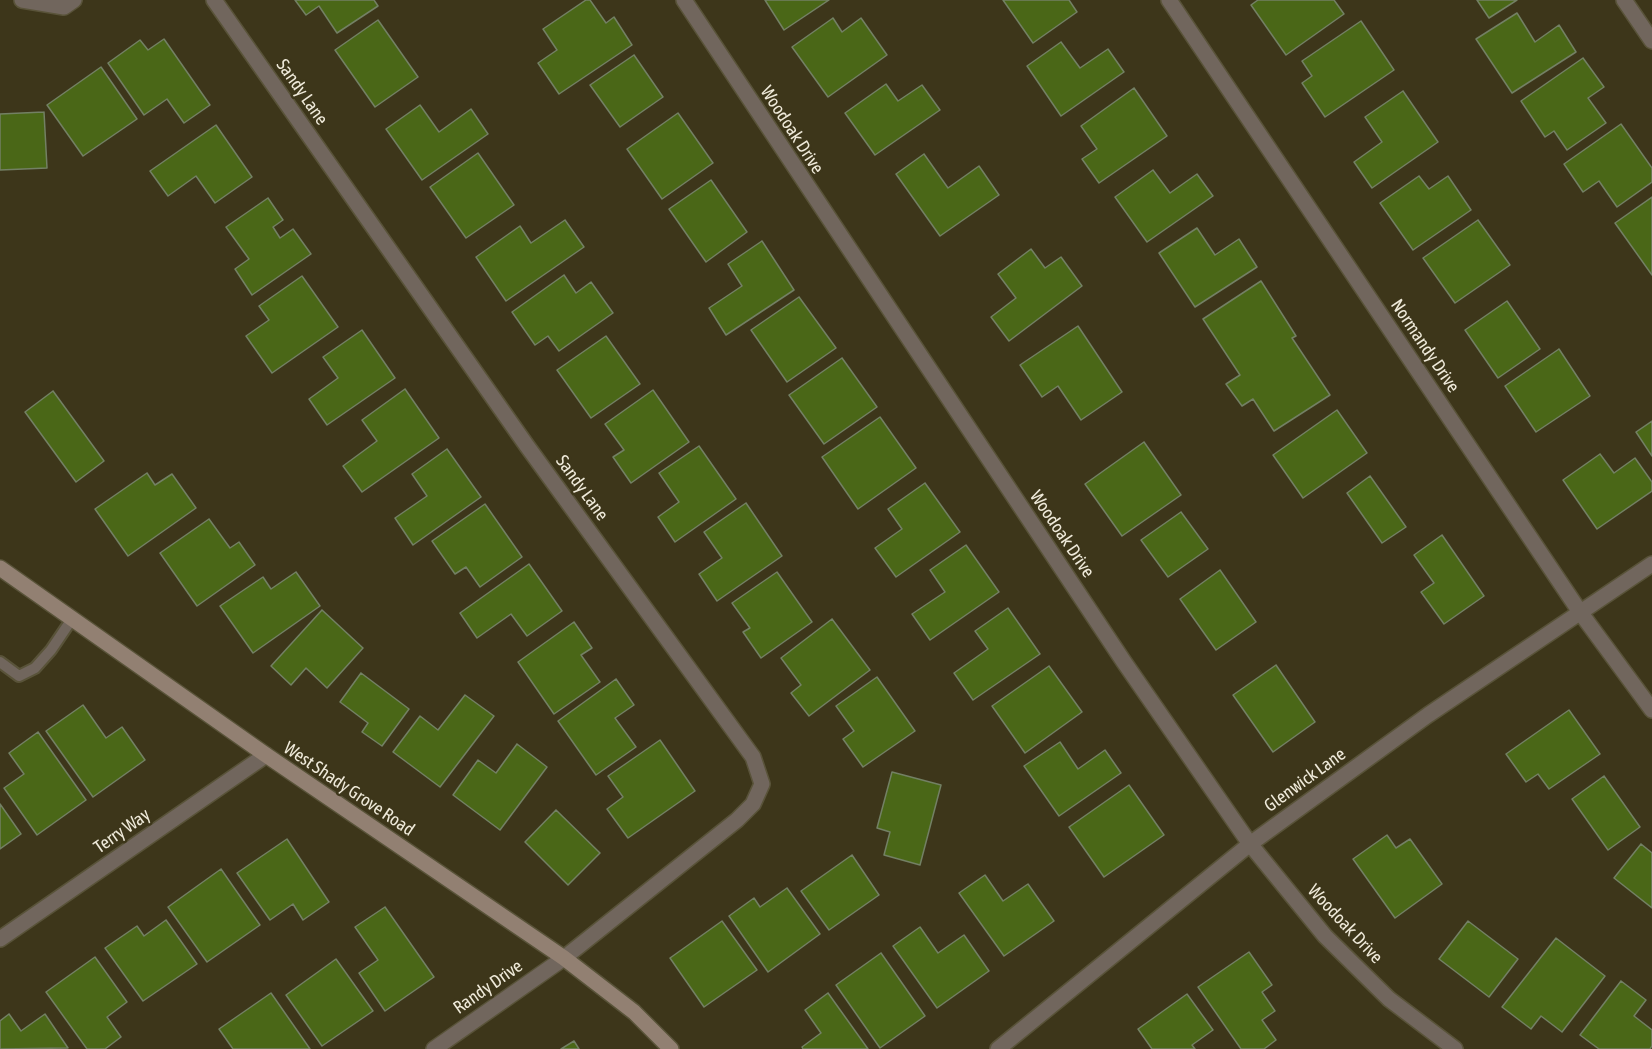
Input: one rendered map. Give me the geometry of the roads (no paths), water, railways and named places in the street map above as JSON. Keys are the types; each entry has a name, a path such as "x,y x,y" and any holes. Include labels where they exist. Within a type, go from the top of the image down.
{"main road":[{"name":"West Shady Grove Road","path":"0,567 266,756 564,958 634,1012 671,1049"}],"street":[{"path":"22,0 63,7 74,0"},
{"name":"Sandy Lane","path":"214,0 527,446 753,757 762,784 753,804 737,820 564,958"},
{"name":"Woodoak Drive","path":"684,0 1124,662 1250,844 1325,936 1389,999 1455,1049"},
{"name":"Normandy Drive","path":"1169,0 1580,612 1652,710"},
{"path":"1624,0 1652,41"},
{"name":"Glenwick Lane","path":"998,1049 1250,844 1428,715 1652,564"},
{"name":"Terry Way","path":"0,939 266,756"},
{"name":"Randy Drive","path":"434,1049 564,958"}],"lane":[{"path":"0,662 18,676 35,668 51,650 72,619"}]}
